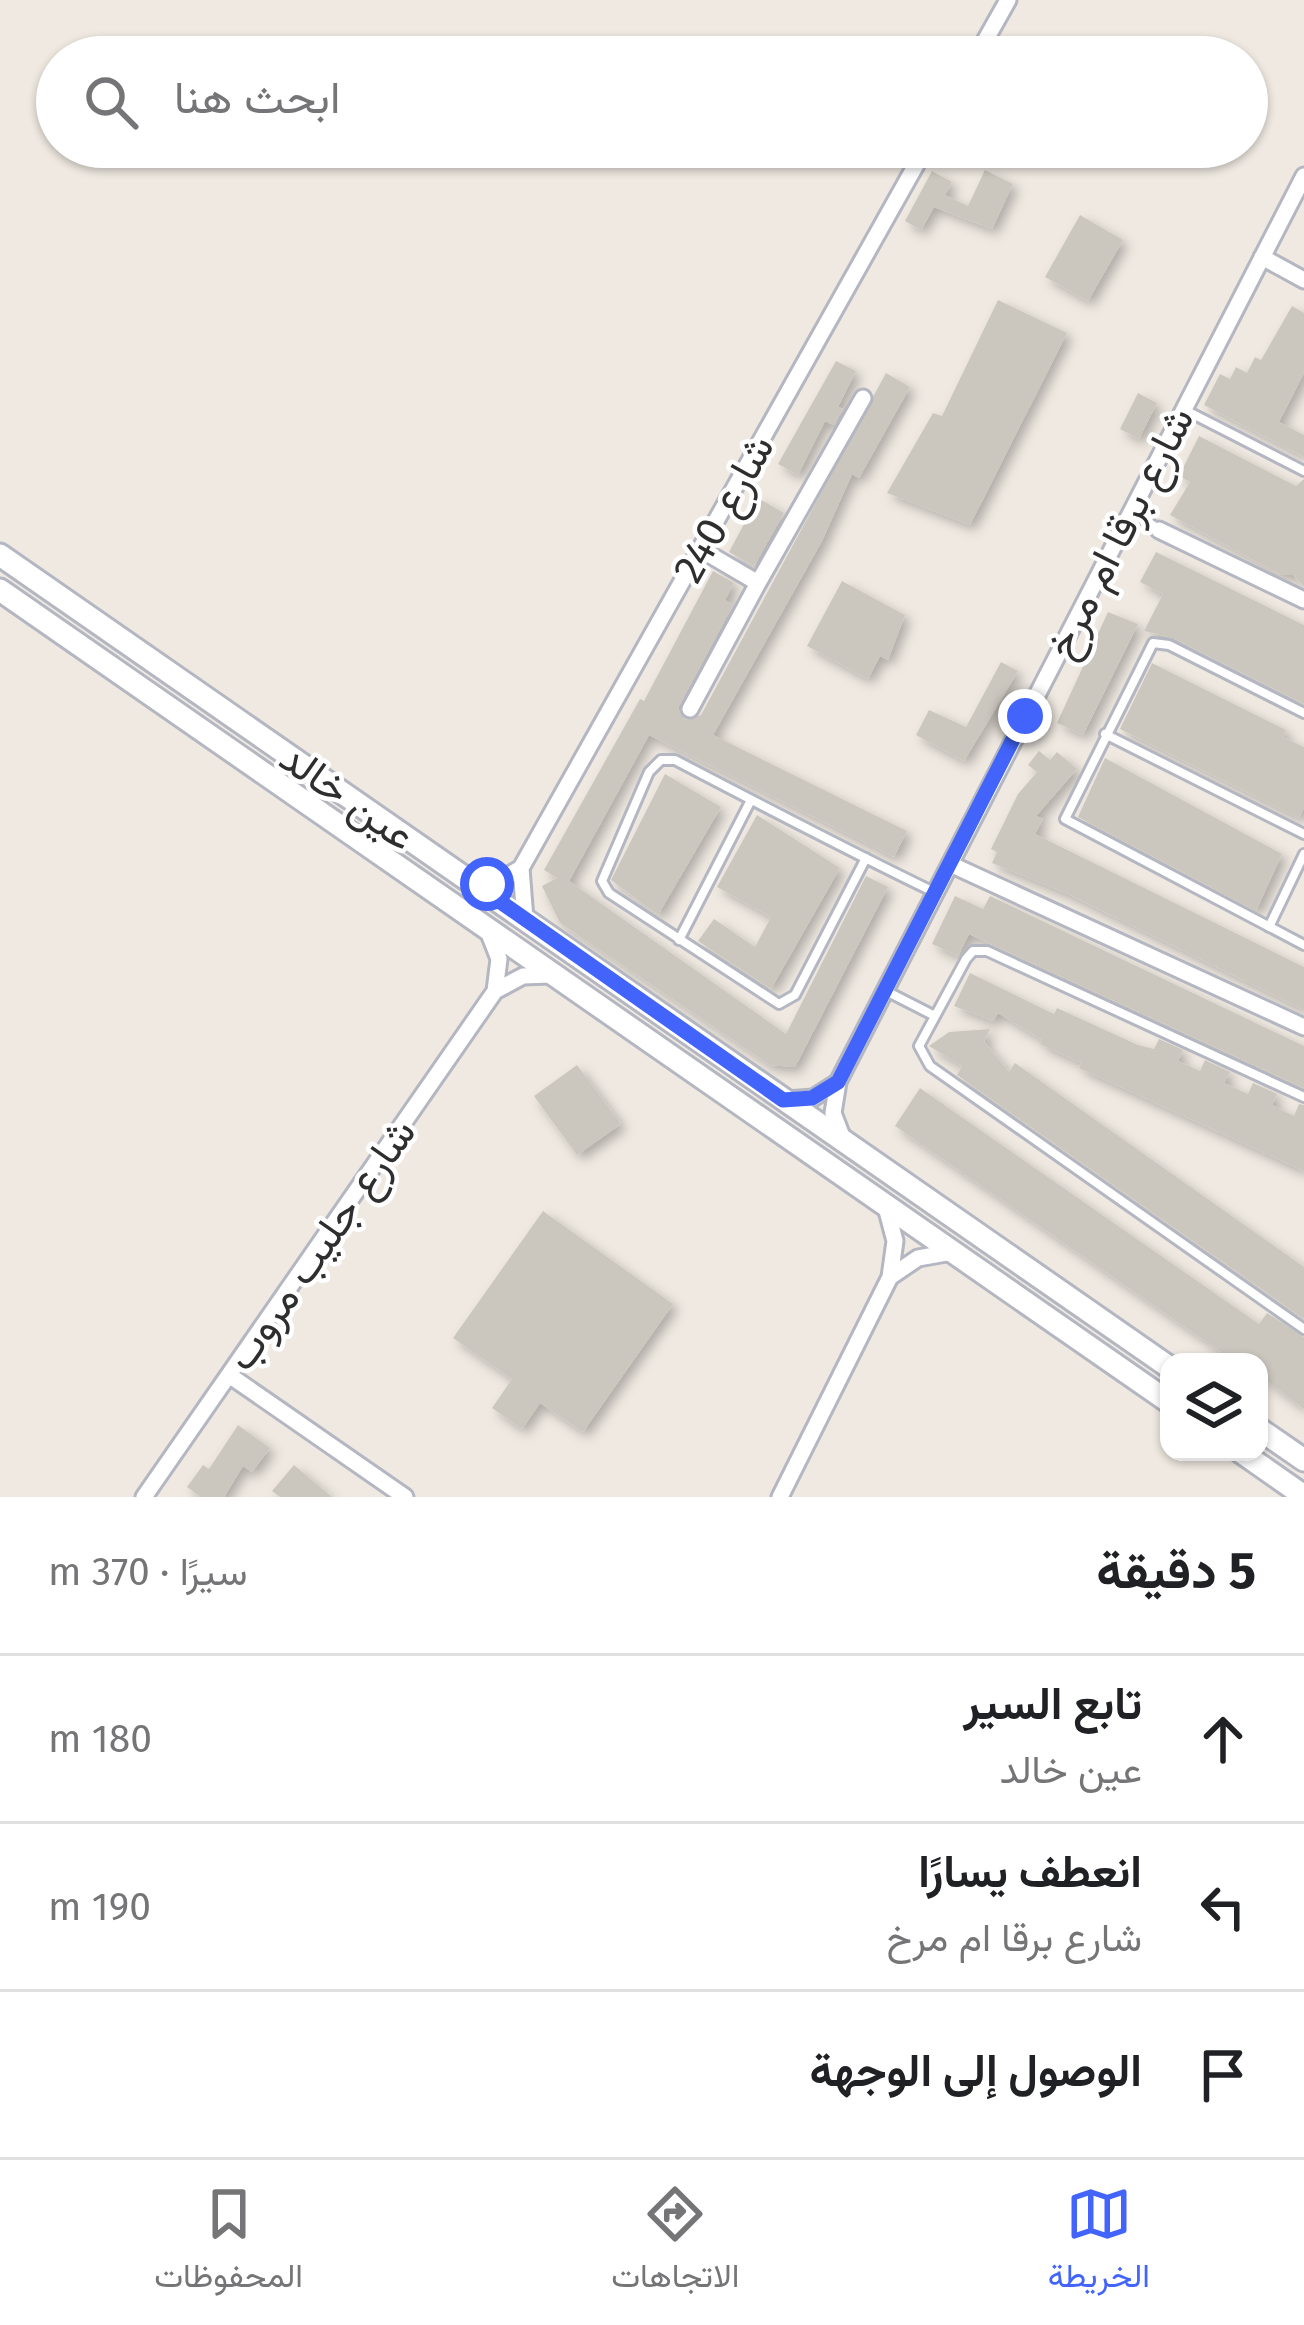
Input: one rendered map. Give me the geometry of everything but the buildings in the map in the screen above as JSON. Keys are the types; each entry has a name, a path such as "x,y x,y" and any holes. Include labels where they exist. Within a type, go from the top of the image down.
{"street":[{"path":"988,36 1008,0"},
{"name":"شارع 240","path":"520,868 914,168"},
{"name":"شارع برقا ام مرخ","path":"838,1082 1304,176"},
{"path":"1262,257 1304,280"},
{"path":"690,709 863,398"},
{"path":"1159,530 1304,600"},
{"path":"700,548 758,583"},
{"name":"عين خالد","path":"0,555 1160,1361"},
{"name":"عين خالد","path":"0,590 1160,1396"},
{"path":"950,863 1304,1027"},
{"path":"475,884 499,880 520,868 526,921"},
{"path":"487,928 499,959 495,992"},
{"path":"495,992 523,976 554,975"},
{"name":"شارع جليب مروب","path":"144,1497 495,992"},
{"path":"783,1100 812,1098 838,1082"},
{"path":"838,1082 833,1113 845,1142"},
{"path":"780,1497 890,1277 895,1241 886,1207"},
{"path":"890,1277 918,1258 952,1252"},
{"path":"229,1375 405,1497"},
{"path":"1268,1435 1304,1460"},
{"path":"1253,1461 1304,1496"}],"lane":[{"path":"1182,408 1304,471"},
{"path":"1130,511 1159,530"},
{"path":"1304,713 1160,642 1148,648 1066,811 1067,822 1304,945"},
{"path":"1105,734 1304,834"},
{"path":"866,858 795,995 785,1003 772,1003 609,893 602,881 649,772 661,760 675,760 935,893"},
{"path":"679,940 751,800"},
{"path":"1268,927 1304,854"},
{"path":"1304,1097 987,951 974,951 966,959 919,1046 930,1066 1304,1329"},
{"path":"884,990 935,1016"}],"route":[{"path":"487,884 475,884 783,1100 812,1098 838,1082 1025,716"}]}
